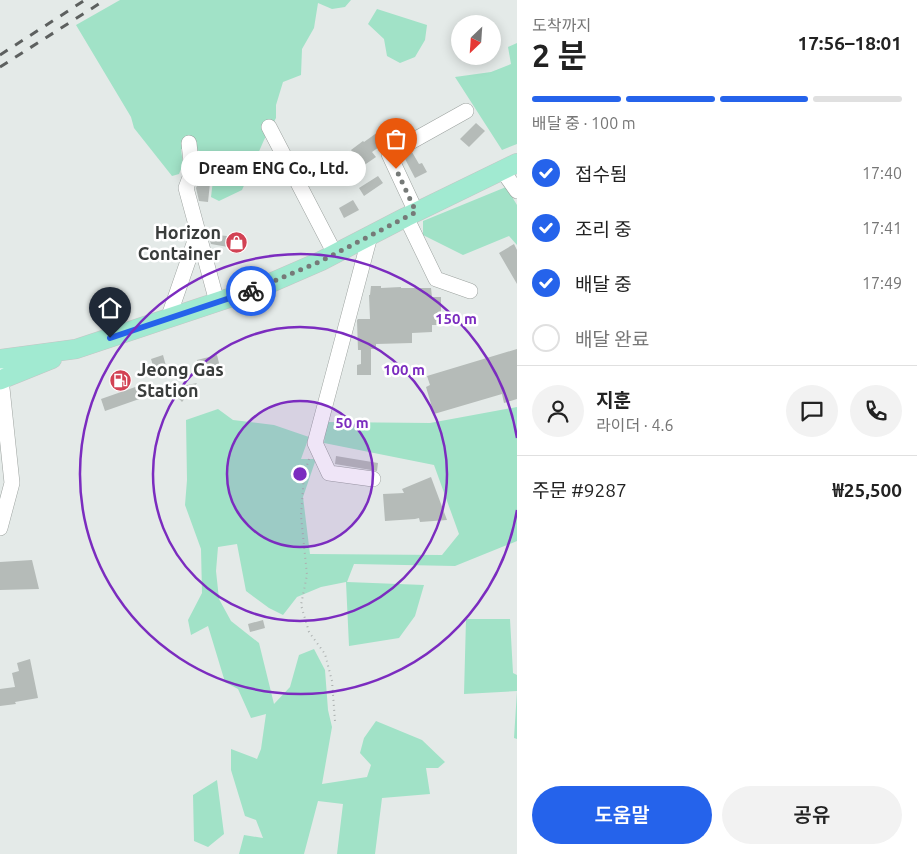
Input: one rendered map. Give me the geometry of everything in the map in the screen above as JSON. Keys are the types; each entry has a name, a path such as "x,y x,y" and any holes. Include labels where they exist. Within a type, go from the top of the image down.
{"main road":[{"path":"1,376 259,288 335,254 411,214 510,167"},
{"path":"0,359 76,349"}],"street":[{"path":"466,110 389,154 436,279 470,291"},
{"path":"269,127 335,254"},
{"path":"189,143 192,172 186,188 217,302"},
{"path":"510,167 517,191"},
{"path":"168,319 198,232"},
{"path":"370,236 315,443 329,473 373,479"},
{"path":"0,528 12,483 1,376"}],"path":[{"path":"315,443 304,475 301,516 307,575 301,605 309,632 325,654 332,681 335,721"}],"green space":[{"path":"120,0 351,0 345,7 332,9 318,3 314,28 302,49 301,75 283,82 276,105 276,118 242,190 219,201 211,197 215,164 228,154 181,149 183,164 179,174 172,176 134,128 131,117 76,25"},
{"path":"377,9 427,25 425,40 415,57 400,63 387,56 384,39 368,24"},
{"path":"517,43 517,144 502,150 455,77 491,72 511,64 508,47"},
{"path":"506,187 517,205 517,245 509,236 463,255 423,235 423,221"},
{"path":"517,407 517,541 455,566 354,564 347,582 424,585 415,616 399,638 349,646 346,582 321,587 297,597 283,615 269,608 246,591 237,544 218,547 216,571 219,599 231,621 259,643 274,704 290,687 299,655 314,649 325,670 328,710 332,727 322,784 367,777 371,765 360,753 364,738 376,721 422,740 445,762 438,768 426,768 430,794 382,798 375,854 337,854 343,804 318,801 304,854 239,854 244,835 263,838 256,820 245,816 231,770 231,749 257,759 261,749 266,714 251,718 238,689 225,682 208,626 191,635 188,620 202,593 201,549 185,505 187,480 186,420 218,409 233,420 274,425 309,437 301,459 316,459 303,497 310,554 442,555 459,534 434,465 324,443 326,422 430,423"},
{"path":"466,619 510,619 513,673 517,675 517,691 464,694"},
{"path":"517,691 517,739 514,738"},
{"path":"217,780 224,834 208,847 194,841 193,795"}],"building":[{"path":"476,123 485,131 469,147 460,139"},
{"path":"385,127 392,138 372,152 376,157 363,166 351,150"},
{"path":"412,152 419,164 422,163 427,172 415,178 404,157"},
{"path":"200,162 212,164 208,202 199,201 196,188 201,175"},
{"path":"378,176 383,183 364,196 359,188"},
{"path":"353,200 359,210 344,218 339,208"},
{"path":"208,234 246,238 245,250 211,244"},
{"path":"514,244 517,250 517,284 499,253"},
{"path":"371,286 381,286 381,288 431,288 432,297 441,297 441,325 432,325 432,332 412,333 412,343 376,344 376,349 371,349 371,375 357,375 357,365 361,364 361,350 358,350 357,320 370,319 369,295"},
{"path":"517,349 517,399 504,403 502,394 434,414 426,387 430,385 427,376"},
{"path":"163,355 166,366 156,375 151,359"},
{"path":"217,355 220,367 206,370 202,377 197,360"},
{"path":"197,383 182,402 172,388"},
{"path":"141,385 145,397 105,411 101,399"},
{"path":"336,456 378,463 377,471 335,464"},
{"path":"431,477 447,520 420,522 419,518 385,521 383,494 404,493 402,489"},
{"path":"32,560 39,589 0,590 0,562"},
{"path":"263,620 265,628 250,632 248,624"},
{"path":"30,659 38,698 0,706 0,689 15,687 12,673 19,671 17,663"}],"railway":[{"path":"0,55 85,0"},
{"path":"0,67 105,0"}],"way so far":[{"path":"251,291 321,261 416,212 396,169"}],"place":[{"name":"Dream ENG Co., Ltd.","path":"396,169"},
{"name":"Horizon Container","path":"237,243"},
{"name":"Jeong Gas Station","path":"121,380"}],"route":[{"path":"110,338 251,291"}]}
